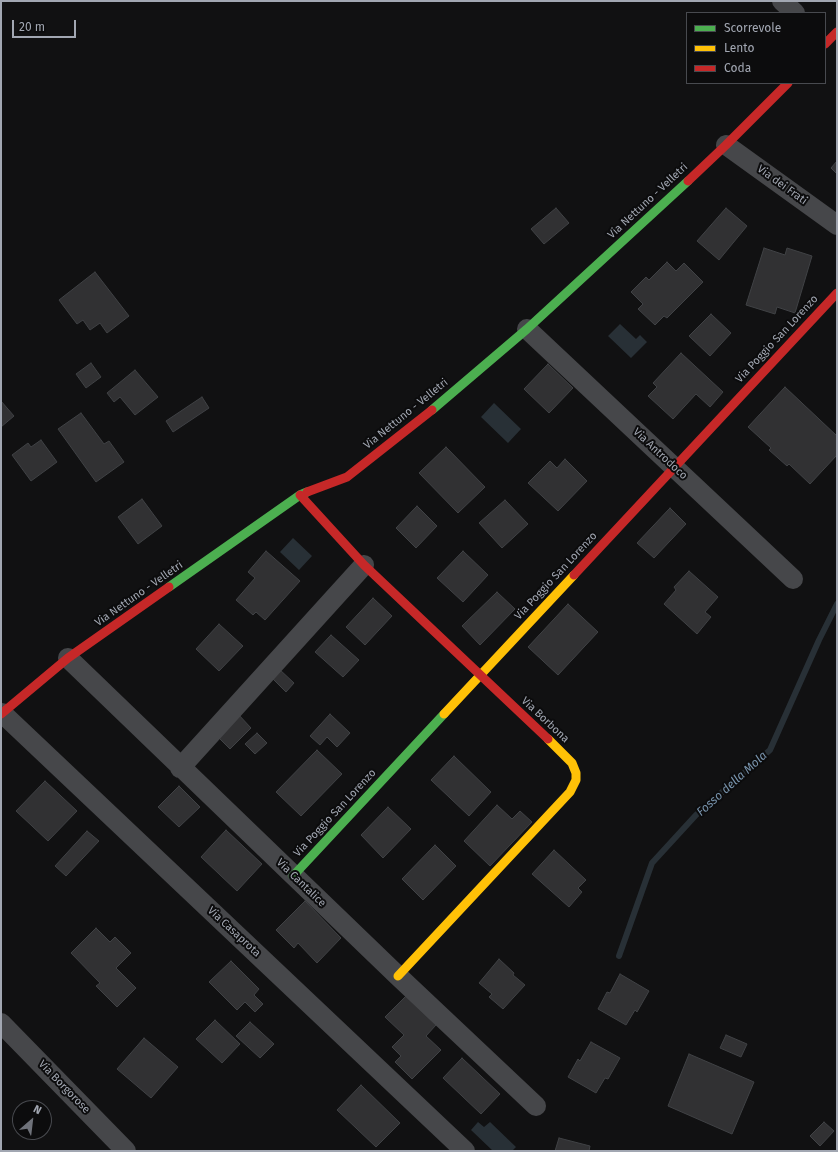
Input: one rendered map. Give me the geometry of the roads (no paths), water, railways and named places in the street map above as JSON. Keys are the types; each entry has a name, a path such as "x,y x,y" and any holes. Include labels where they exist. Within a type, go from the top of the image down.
{"street":[{"path":"782,1 794,12"},
{"name":"Via Nettuno - Velletri","path":"2,713 68,658 300,496 347,477 439,404 527,329 726,145 787,84"},
{"name":"Via dei Frati","path":"726,145 837,225"},
{"name":"Via Poggio San Lorenzo","path":"293,876 837,293"},
{"name":"Via Antrodoco","path":"527,329 792,579"},
{"name":"Via Borbona","path":"300,496 364,565 568,758 575,769 576,780 570,792 398,976"},
{"path":"180,768 364,565"},
{"name":"Via Cantalice","path":"68,658 180,768 536,1106"},
{"name":"Via Casaprota","path":"2,713 465,1151"},
{"name":"Via Borgorose","path":"1,1023 126,1151"}],"waterway":[{"name":"Fosso della Mola","path":"619,956 652,863 696,815 770,750 819,640 837,604"}]}
